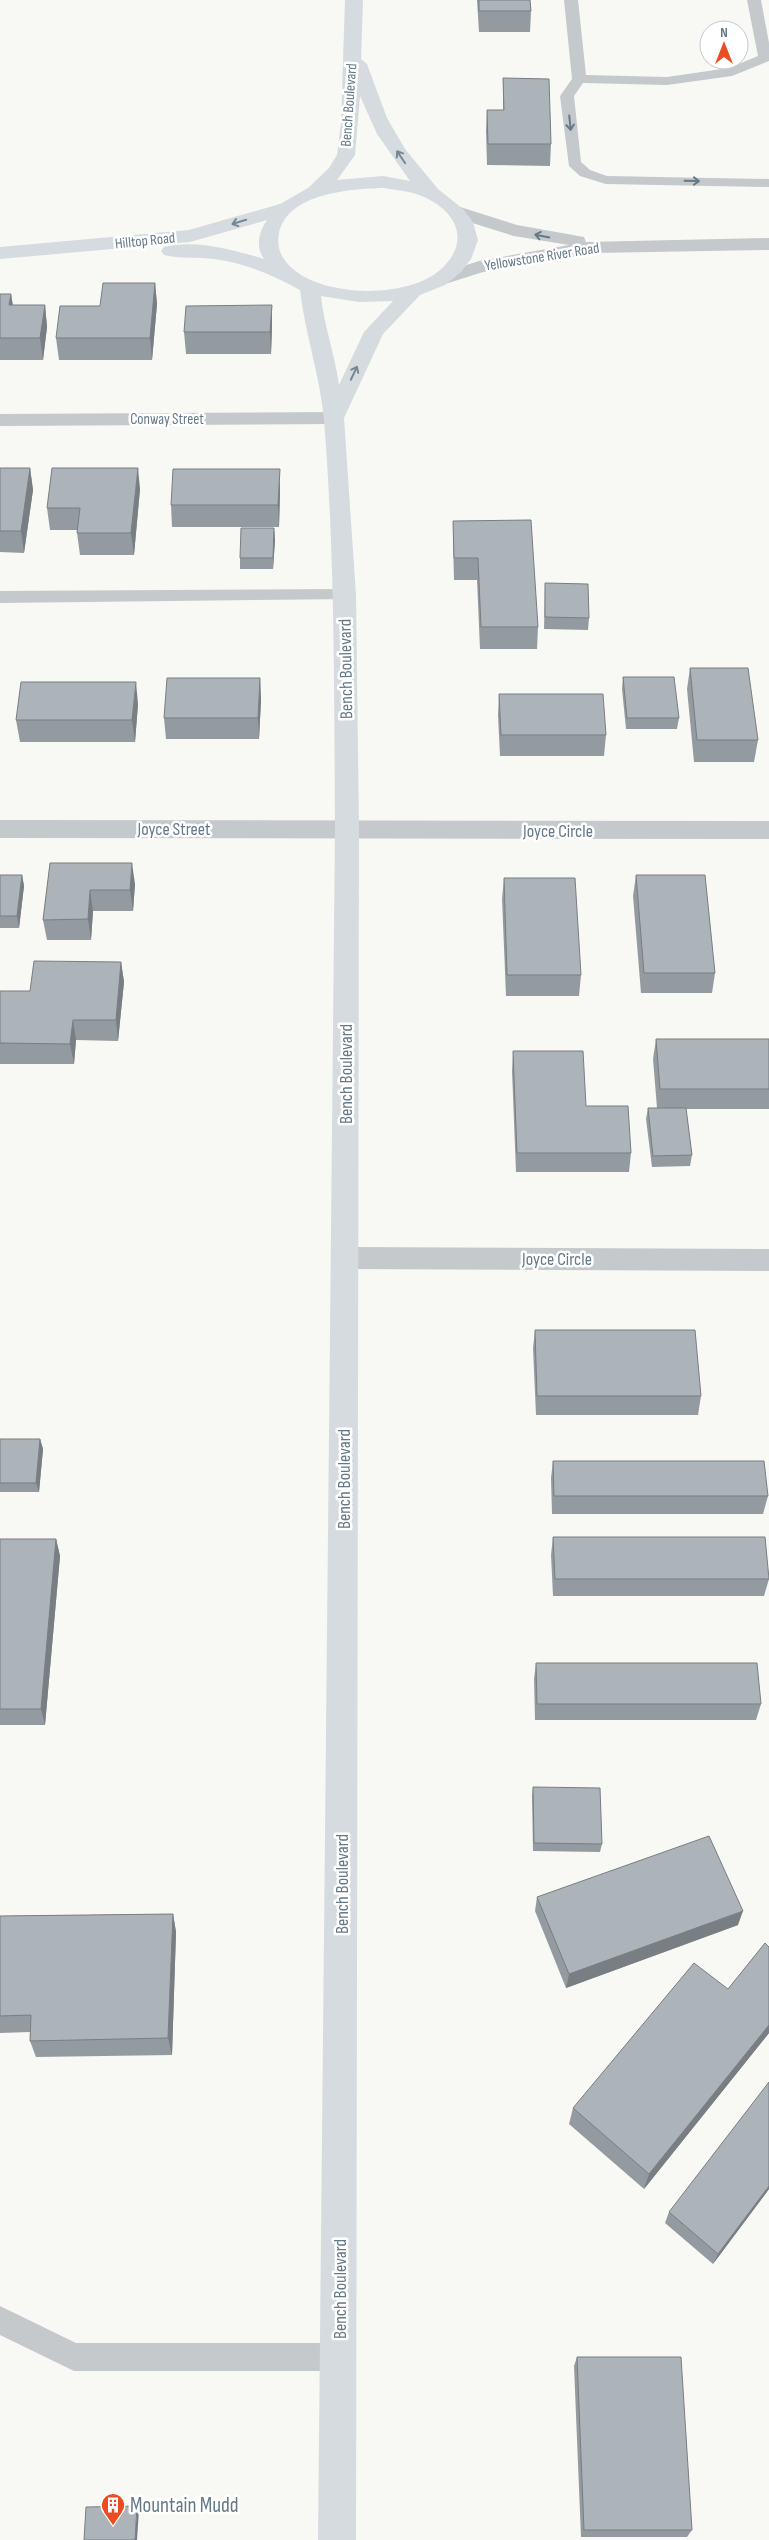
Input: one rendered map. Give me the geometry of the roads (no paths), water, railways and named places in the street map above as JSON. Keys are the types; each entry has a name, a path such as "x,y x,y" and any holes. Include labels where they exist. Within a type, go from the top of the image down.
{"main road":[{"name":"Bench Boulevard","path":"316,190 336,171 346,155 350,123 354,0"},
{"name":"Bench Boulevard","path":"353,38 358,65 381,128 412,174 432,194"},
{"path":"383,182 432,194 457,212 468,228 469,246 460,264 442,279 413,291 378,297 352,296 310,287 285,272 271,254 268,234 278,215 316,190 352,183 383,182"},
{"name":"Hilltop Road","path":"0,254 190,236 286,208"},
{"name":"Hilltop Road","path":"0,254 204,251 236,255 285,272"},
{"name":"Bench Boulevard","path":"310,287 313,315 325,357 334,418 345,595 348,829 337,2540"},
{"name":"Bench Boulevard","path":"334,418 374,332 413,291"}],"street":[{"name":"Yellowstone River Road","path":"457,212 514,230 566,240 643,245"},
{"name":"Yellowstone River Road","path":"442,279 479,267 543,254 593,247 769,244"},
{"name":"Conway Street","path":"0,420 334,418"},
{"name":"Joyce Street","path":"0,829 348,829"},
{"name":"Joyce Circle","path":"348,829 462,832 769,830"},
{"name":"Joyce Circle","path":"345,1258 769,1260"}],"lane":[{"path":"571,0 579,79 566,96 574,163 585,173 606,180 769,182"},
{"path":"579,79 667,81 732,72 765,58 754,0"},
{"path":"0,597 345,595"},
{"path":"0,2320 74,2357 339,2357"}],"place":[{"name":"Mountain Mudd","path":"113,2526"}]}
